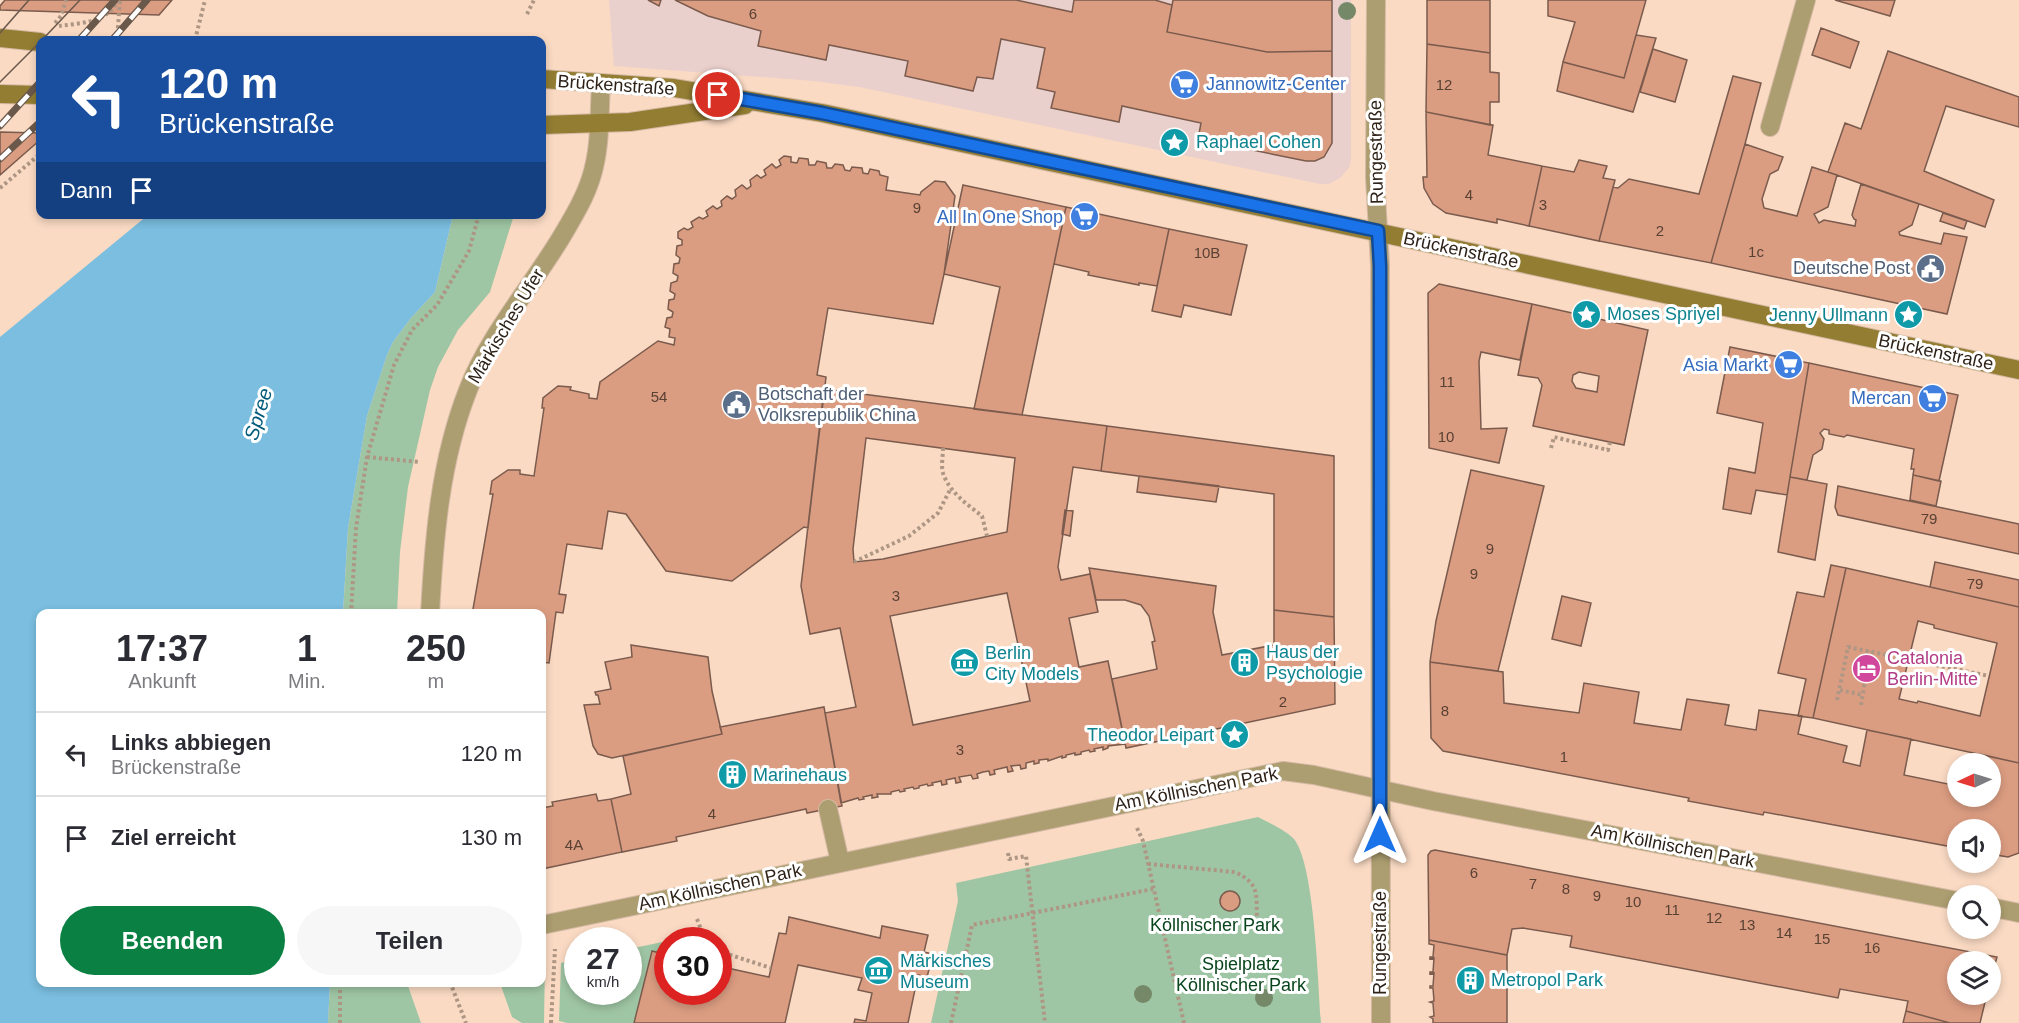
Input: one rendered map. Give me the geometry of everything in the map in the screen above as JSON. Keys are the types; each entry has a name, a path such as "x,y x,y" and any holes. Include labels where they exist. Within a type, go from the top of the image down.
{"main road":[{"path":"0,38 36,42"},
{"name":"Brückenstraße","path":"546,79 674,88 838,116 2019,370"},
{"path":"0,94 36,95"},
{"name":"Brückenstraße","path":"546,125 630,122 762,103"}],"street":[{"name":"Rungestraße","path":"1376,0 1375,178 1380,266 1381,1023"},
{"path":"1770,127 1806,0"},
{"name":"Märkisches Ufer","path":"430,609 434,535 455,427 468,389 487,351 580,205 595,163 599,143 601,83"},
{"name":"Am Köllnischen Park","path":"549,923 1283,771 1314,775 1947,899"},
{"path":"828,809 840,862"},
{"path":"2001,909 2019,912"}],"path":[{"path":"66,0 61,16 52,26 92,21 114,8 119,0"},
{"path":"117,36 119,0"},
{"path":"527,15 534,0"},
{"path":"196,36 205,1"},
{"path":"0,188 36,157"},
{"path":"351,609 356,528 367,457 394,365 412,330 437,305 464,260 469,251 477,219"},
{"path":"1551,448 1554,437 1608,450 1610,442"},
{"path":"942,448 942,471 951,488 982,516 987,536"},
{"path":"367,457 424,463 446,468"},
{"path":"854,562 909,536 938,513 951,488"},
{"path":"1838,700 1848,647 1989,676"},
{"path":"1861,705 1870,651"},
{"path":"1840,690 1863,695"},
{"path":"1127,803 1143,841 1184,1023"},
{"path":"1004,828 1009,859 1026,856 1045,1023"},
{"path":"1148,864 1235,872 1244,876 1252,883 1256,892 1257,918"},
{"path":"951,1023 972,925 1153,889"},
{"path":"549,923 551,1023"},
{"path":"732,955 771,968"},
{"path":"1176,988 1200,986"},
{"path":"340,987 340,1023"},
{"path":"452,987 466,1023"}],"shaded area":[{"path":"609,0 1351,0 1351,160 1349,168 1340,178 1329,184 1320,184 859,87 814,81 614,66"}],"green space":[{"path":"452,219 513,219 490,292 458,330 438,367 430,390 408,487 400,552 397,609 343,609 348,528 367,416 393,342 435,292"},
{"name":"Köllnischer Park","path":"1258,817 1293,838 1300,851 1311,897 1321,1023 931,1023 958,901 956,883"},
{"path":"654,944 654,953 651,952 642,990 642,946"},
{"path":"564,962 564,1005 638,1005 634,1023 559,1021 561,963"},
{"path":"330,987 408,987 421,1023 328,1023"},
{"path":"501,987 545,987 544,1023 522,1023 512,1017"}],"water":[{"name":"Spree","path":"143,219 452,219 435,292 393,342 367,416 348,528 343,609 36,609 36,987 330,987 328,1023 0,1023 0,337"}],"pier":[{"path":"230,0 324,0 524,14 516,36 218,36"}],"building":[{"path":"5,0 172,0 159,15 0,10"},
{"path":"648,0 661,0 659,6"},
{"name":"Jannowitz-Center","path":"675,0 1016,0 1072,12 1074,0 1155,0 1172,5 1167,32 1267,52 1332,51 1332,143 1324,157 1315,161 1306,161 1198,139 1201,123 1122,106 1119,122 1051,108 1055,92 1037,88 1045,48 1001,39 993,79 977,77 973,91 905,76 908,61 829,45 826,60 758,46 761,31 708,16"},
{"path":"1173,0 1332,0 1332,51 1267,52 1167,32"},
{"path":"1427,0 1490,0 1490,53 1427,44"},
{"path":"1548,0 1646,0 1624,78 1563,62 1575,22 1548,16"},
{"path":"1835,0 1895,0 1890,16"},
{"path":"1821,28 1859,42 1850,68 1812,55"},
{"path":"1636,35 1656,38 1633,112 1557,91 1563,62 1624,78"},
{"path":"1427,44 1490,53 1490,72 1499,73 1499,102 1490,102 1490,125 1426,112"},
{"path":"1653,49 1687,60 1675,102 1640,92"},
{"path":"1888,51 2019,97 2019,127 1946,106 1924,171 1994,200 1985,227 1828,172 1845,123 1861,129"},
{"path":"1733,76 1761,83 1711,263 1599,241 1613,187 1618,188 1629,179 1699,194"},
{"path":"1426,112 1493,125 1488,155 1542,166 1529,226 1497,219 1497,223 1446,213 1433,204 1424,188 1423,177 1427,177"},
{"path":"0,132 36,133 36,144 0,175"},
{"path":"1745,144 1783,157 1778,170 1770,174 1762,199 1764,208 1797,216 1812,167 1837,175 1828,207 1814,214 1819,223 1824,220 1855,226 1856,220 1852,215 1861,184 1919,204 1912,225 1899,232 1900,235 1941,244 1944,233 1967,237 1947,314 1711,263"},
{"path":"784,156 791,157 791,162 797,163 799,158 808,159 809,165 815,165 817,161 826,163 827,168 832,168 835,164 843,165 845,170 850,171 852,167 862,168 863,173 868,174 870,169 879,171 880,175 888,177 886,190 920,195 935,181 945,182 955,196 944,274 933,324 828,308 817,375 826,377 808,528 804,527 732,581 666,571 626,514 608,511 602,549 567,544 559,594 566,595 563,613 556,612 549,663 546,663 546,609 473,609 493,494 490,494 492,481 508,470 520,470 520,474 534,476 544,408 542,408 543,398 558,386 571,387 570,390 589,394 589,398 597,399 600,382 658,341 674,345 675,338 669,337 670,329 665,327 667,318 672,317 673,312 668,309 669,300 674,299 675,294 670,291 671,283 677,281 678,276 673,273 674,264 679,263 680,258 676,255 677,246 682,245 678,232 684,228 688,230 693,227 691,222 699,217 703,219 708,216 706,211 713,206 717,209 722,206 721,201 727,196 732,199 736,196 735,190 742,185 747,189 751,186 750,180 757,175 761,178 766,175 764,170 772,164 776,168 781,165 779,160"},
{"path":"1579,160 1607,166 1603,178 1615,180 1599,241 1529,226 1542,166 1574,172"},
{"path":"963,185 1066,207 1022,415 974,409 1000,287 944,274"},
{"path":"1066,207 1169,229 1157,286 1139,283 1139,285 1088,275 1089,272 1054,264"},
{"path":"1943,213 1967,221 1964,229 1940,221"},
{"path":"1169,229 1247,245 1231,315 1184,305 1181,317 1152,311"},
{"path":"1439,284 1532,304 1520,360 1481,352 1479,361 1481,429 1507,428 1499,463 1429,448 1428,293"},
{"path":"1532,304 1648,330 1624,445 1533,426 1542,385 1538,378 1518,375","holes":["1579,372 1599,376 1597,392 1576,388 1572,381 1573,375"]},
{"path":"1730,347 1809,363 1787,495 1756,490 1751,514 1723,509 1729,468 1755,473 1763,423 1717,413"},
{"path":"1809,363 1958,395 1939,481 1913,475 1914,469 1911,469 1914,449 1847,435 1844,437 1829,434 1829,430 1824,429 1820,433 1824,439 1822,449 1813,455 1807,480 1790,477"},
{"path":"824,389 1107,426 1101,471 1073,467 1058,567 1061,580 1090,574 1098,612 1069,618 1079,667 1108,661 1125,744 1108,746 1103,750 1103,747 1094,749 1095,751 1090,752 1089,750 1081,754 1075,755 1075,753 1048,761 1048,759 1039,760 1039,763 1034,764 1034,761 1026,763 1026,768 1021,769 1020,765 1011,766 1013,771 1008,772 1007,767 994,770 995,774 990,775 989,771 983,772 977,774 978,778 973,779 971,775 959,777 961,782 956,783 955,778 946,780 947,784 942,785 941,781 932,783 933,785 928,786 927,784 919,788 914,789 913,787 904,789 905,791 891,792 891,794 877,794 878,797 872,798 872,795 863,797 864,799 859,800 858,798 841,803 825,713 856,707 840,628 810,634 801,586","holes":["866,438 1015,458 1007,532 883,559 854,562 853,549","1007,593 1030,701 913,725 890,616"]},
{"path":"1107,426 1334,456 1334,617 1274,610 1274,494 1101,471"},
{"path":"1471,470 1544,486 1498,671 1430,662 1436,621"},
{"path":"1913,475 1941,481 1936,506 1910,500"},
{"path":"1139,476 1219,486 1216,502 1137,492"},
{"path":"1790,477 1827,484 1815,560 1778,552"},
{"path":"1838,486 2019,524 2019,554 1838,515 1835,507"},
{"path":"1065,510 1073,511 1070,536 1062,534"},
{"path":"1935,562 2019,580 2019,607 1930,587"},
{"path":"1831,565 1846,568 1813,718 1798,716 1806,679 1778,673 1797,592 1824,597"},
{"name":"Haus der Psychologie","path":"1089,568 1216,586 1213,612 1222,655 1274,645 1274,610 1334,617 1335,704 1126,748 1112,679 1157,669 1152,642 1155,641 1149,616 1141,605 1125,600 1096,600"},
{"name":"Catalonia Berlin-Mitte","path":"1846,568 2019,607 2019,763 2001,759 2001,753 1973,753 1813,718","holes":["1918,621 1934,625 1934,628 1997,643 1980,716 1918,701 1917,703 1899,699"]},
{"path":"1562,596 1591,603 1581,646 1552,639"},
{"path":"631,645 708,657 712,691 722,734 612,758 598,754 593,746 584,705 600,704 595,692 611,689 605,662 632,657"},
{"path":"1430,662 1503,672 1504,703 1579,713 1584,683 1639,692 1634,723 1681,730 1687,699 1729,705 1725,725 1756,730 1759,710 1802,716 1798,734 1847,746 1843,762 1860,766 1867,730 1911,739 1904,775 1947,784 1947,807 2001,807 2001,759 2019,763 2019,853 2008,857 2001,856 2001,819 1947,819 1947,846 1764,812 1763,815 1688,801 1689,798 1443,751 1431,738"},
{"name":"Marinehaus","path":"824,707 842,806 807,813 806,809 676,837 677,841 622,852 611,799 631,794 623,756 722,734 720,727"},
{"path":"596,794 598,801 611,799 622,852 546,868 546,807 553,806 552,802"},
{"path":"1431,851 1965,951 1947,951 1947,1005 1984,1005 1980,1023 1950,1023 1906,1011 1908,1001 1840,989 1838,998 1570,947 1572,936 1523,928 1512,929 1507,955 1429,940 1428,855"},
{"path":"1226,891 1234,891 1240,897 1240,905 1234,911 1226,911 1220,905 1220,897"},
{"name":"Märkisches Museum","path":"789,917 880,938 882,926 928,935 924,952 933,954 927,977 918,975 908,1023 854,1023 855,1019 866,1021 872,993 858,990 862,978 798,965 785,1023 634,1023 638,1005 642,1005 642,991 652,951 654,952 654,1005 732,1005 732,969 769,977 779,933 786,934"},
{"name":"Metropol Park","path":"1429,940 1507,955 1507,1023 1433,1023 1430,1017 1434,1016 1433,1003 1430,1002 1434,1001 1433,988 1430,986 1433,986 1434,973 1430,974 1430,972 1433,972 1434,958 1430,959 1430,957 1433,957 1434,945 1429,944"},
{"path":"1906,1011 1950,1023 1903,1023"}],"tram line":[{"path":"0,33 29,0"},
{"path":"46,36 80,0"},
{"path":"0,82 36,46"}],"railway":[{"path":"83,36 115,0"},
{"path":"116,36 147,0"},
{"path":"0,126 36,86"},
{"path":"0,159 36,126"}],"place":[{"name":"Jannowitz-Center","path":"1185,84"},
{"name":"Raphael Cohen","path":"1175,142"},
{"name":"All In One Shop","path":"1084,217"},
{"name":"Deutsche Post","path":"1931,268"},
{"name":"Moses Spriyel","path":"1586,314"},
{"name":"Jenny Ullmann","path":"1909,315"},
{"name":"Asia Markt","path":"1789,365"},
{"name":"Mercan","path":"1932,398"},
{"name":"Botschaft der Volksrepublik China","path":"737,404"},
{"name":"Haus der Psychologie","path":"1245,662"},
{"name":"Berlin City Models","path":"964,663"},
{"name":"Catalonia Berlin-Mitte","path":"1866,668"},
{"name":"Theodor Leipart","path":"1235,735"},
{"name":"Marinehaus","path":"732,775"},
{"name":"Märkisches Museum","path":"879,971"},
{"name":"Metropol Park","path":"1470,980"}],"route":[{"path":"718,95 793,107 1378,231 1380,266 1380,835"}],"park label":[{"name":"Spielplatz Köllnischer Park","path":"1241,974"}]}
